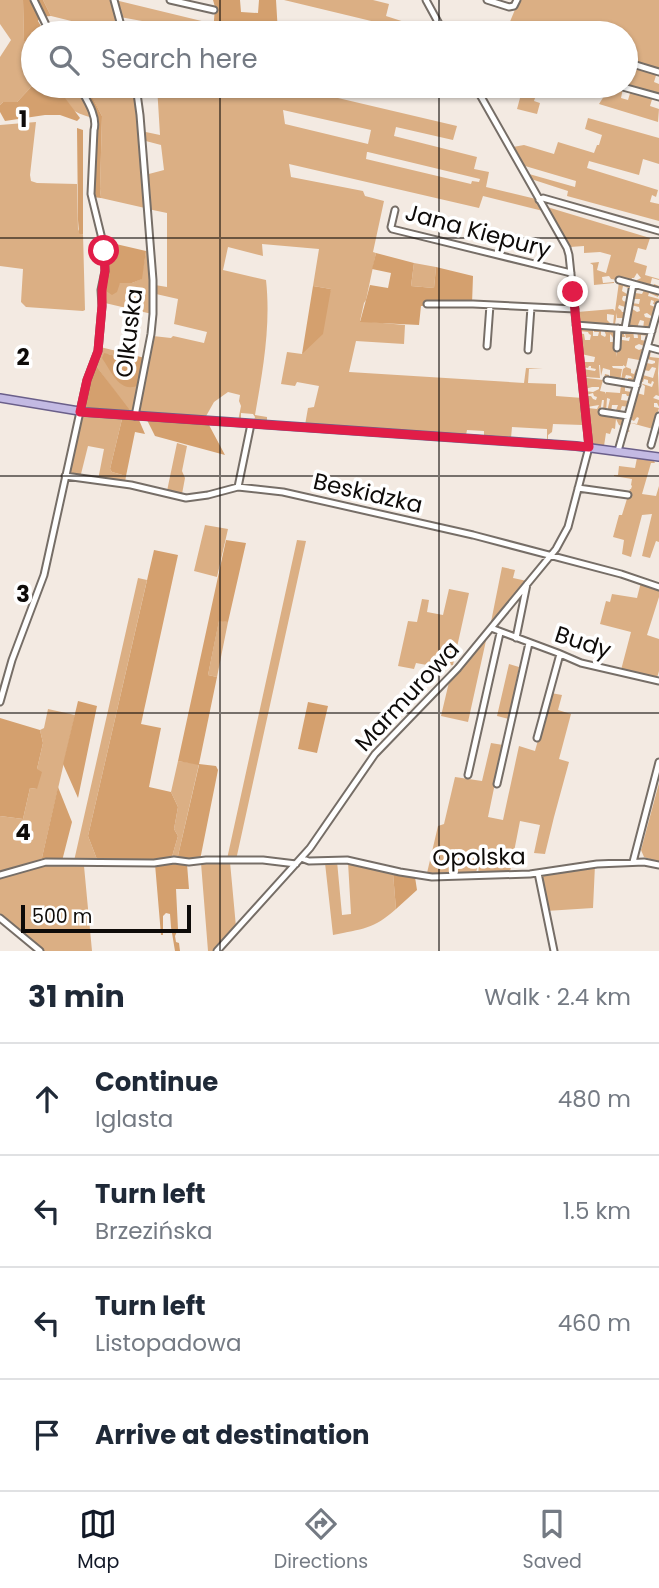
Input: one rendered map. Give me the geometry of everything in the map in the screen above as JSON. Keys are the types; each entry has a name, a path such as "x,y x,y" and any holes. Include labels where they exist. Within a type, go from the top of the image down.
{"main road":[{"path":"0,398 80,412 589,447 659,457"}],"street":[{"path":"34,0 44,21"},
{"path":"114,0 120,21"},
{"path":"170,0 214,10"},
{"path":"426,0 437,21"},
{"path":"487,0 509,7 514,6 517,0"},
{"path":"638,66 659,72"},
{"path":"638,91 659,97"},
{"path":"0,702 12,660 44,575 80,412 98,351 105,271 104,247 91,194 96,121 85,98"},
{"name":"Olkuska","path":"135,416 153,314 153,280 138,98"},
{"path":"482,98 568,250 589,447"},
{"path":"539,200 543,198 659,230"},
{"name":"Jana Kiepury","path":"395,210 392,229 571,273"},
{"path":"619,280 659,291"},
{"path":"617,348 633,284"},
{"path":"427,304 575,309"},
{"path":"487,346 490,305"},
{"path":"618,451 659,305"},
{"path":"528,350 531,307"},
{"path":"576,324 652,331"},
{"path":"648,347 659,350"},
{"path":"607,380 637,385"},
{"path":"602,412 628,416"},
{"path":"651,445 659,415"},
{"path":"238,487 251,425"},
{"name":"Marmurowa","path":"217,951 318,837 375,754 458,668 551,556 566,533 589,447"},
{"name":"Beskidzka","path":"65,476 131,485 186,498 238,487 295,494 473,535 621,574 659,587"},
{"path":"578,488 628,495"},
{"path":"516,638 527,584"},
{"name":"Budy","path":"491,628 581,663 658,682"},
{"path":"468,775 500,633"},
{"path":"497,784 529,643"},
{"path":"537,738 560,654"},
{"path":"633,862 659,762"},
{"name":"Opolska","path":"301,858 309,861 347,860 432,877 538,873 587,865 633,862 659,865"},
{"path":"0,875 46,862 263,860 296,864"},
{"path":"538,873 554,951"},
{"path":"0,918 40,951"}],"shaded area":[{"path":"0,0 23,0 21,98 17,102 3,102 0,105 0,57 11,40 0,24"},
{"path":"23,0 43,0 51,16 40,17 38,21 24,21"},
{"path":"43,0 112,0 117,21 71,21 51,16"},
{"path":"115,0 202,21 142,21 120,17"},
{"path":"213,0 240,0 241,12 258,13 259,0 276,0 277,21 214,21"},
{"path":"284,0 373,0 389,4 386,16 401,21 371,21"},
{"path":"519,0 659,0 659,70 638,64 638,21 510,21"},
{"path":"638,66 657,72 654,82 659,84 659,96 638,90"},
{"path":"638,92 653,96 650,106 659,109 658,122 599,104 603,98 638,98"},
{"path":"21,98 65,98 80,118 77,121 60,115 45,115 5,121 0,105 3,102 17,102"},
{"path":"54,98 84,98 93,118 79,113"},
{"path":"90,98 93,98 102,116 101,198 93,197 94,137 97,120"},
{"path":"92,98 135,98 145,208 101,198 102,116"},
{"path":"158,98 338,98 457,126 453,140 396,127 394,136 477,157 474,169 489,172 486,187 536,199 543,211 483,196 479,208 289,164 291,177 363,191 365,196 384,201 373,252 376,253 360,321 405,325 404,344 356,341 349,372 524,383 526,368 543,369 529,369 528,383 556,384 556,396 583,398 585,430 583,425 553,424 548,439 554,440 547,440 547,429 512,427 511,438 484,437 484,431 467,430 466,435 305,425 308,408 314,407 319,386 297,382 295,386 281,384 287,352 302,354 331,289 313,286 319,249 262,244 263,256 228,247 223,270 266,280 267,331 255,415 267,417 267,424 254,421 253,414 241,413 241,422 238,421 240,395 228,392 214,402 205,418 138,414 153,336 173,336 204,343 207,332 174,324 178,299 156,294 155,285 167,287 167,213 148,209 145,175 164,170 161,145 142,140 141,131 160,135","holes":["283,110 371,130 368,144 285,124","368,152 480,179 479,182 472,181 471,184 366,159"]},
{"path":"520,98 535,98 534,101 540,103 537,114 517,109"},
{"path":"588,118 659,138 659,164 643,159 639,175 589,161 587,168 658,190 656,197 652,195 650,202 659,204 659,221 567,196 568,191 531,179 529,174 575,187 576,181 525,166 513,147 524,145 554,154 558,142 594,153 602,135 585,129"},
{"path":"36,122 31,181 77,184 78,229 81,235 83,234 83,311 26,307 21,302 23,269 0,266 0,125"},
{"path":"77,128 83,130 81,235 78,220"},
{"path":"547,207 650,238 646,250 638,248 634,262 647,266 645,275 659,279 652,278 650,286 659,286 659,290 636,283 641,278 637,273 631,282 611,279 609,276 602,277 603,283 614,283 594,285 593,265 590,263 599,262 597,270 606,273 611,255 600,252 584,253 584,246 570,247"},
{"path":"103,241 146,251 142,279 132,283 120,283 117,292 112,295 106,291 108,258"},
{"path":"146,251 149,252 152,314 105,303 105,282 107,281 106,291 120,283 132,283 141,279"},
{"path":"376,253 414,263 411,286 434,288 436,267 473,276 472,304 421,306 419,325 360,322 370,285 388,288 391,273 372,269"},
{"path":"414,263 436,267 434,288 411,286"},
{"path":"619,282 631,285 631,289 623,286 622,291 630,294 629,300 626,296 622,299 627,302 628,308 619,305 618,308 625,312 624,327 621,326 623,318 617,318 617,313 615,324 619,326 613,326 614,315 607,314 610,326 588,322 578,324 577,312 615,311"},
{"path":"313,286 331,289 323,334 302,354"},
{"path":"633,286 638,288 635,293 642,294 645,288 659,292 658,297 649,293 648,296 659,299 658,305 651,300 650,305 655,307 654,318 644,314 645,317 654,319 651,328 643,329 644,321 640,320 638,328 628,328 631,308 640,311 639,307 631,305 639,304 640,299 632,299"},
{"path":"579,326 593,327 593,336 598,336 599,332 594,332 595,327 601,330 601,335 605,337 604,330 617,329 615,339 610,334 610,342 616,342 616,357 619,330 623,331 625,337 622,337 622,340 629,341 630,337 626,338 624,329 633,330 634,338 638,338 637,330 648,331 649,336 641,335 641,340 647,341 644,346 635,346 639,350 644,348 644,357 640,359 642,363 628,358 626,367 612,366 622,369 620,381 604,378 605,374 610,377 610,370 603,368 601,376 600,365 600,378 584,377 583,369 596,369 591,366 582,367 582,362 594,362 595,357 581,354 579,333 584,334 585,340 590,340 591,335 579,331"},
{"path":"100,347 121,352 116,356 107,354 139,385 134,414 94,363"},
{"path":"651,349 650,357 659,358 659,396 653,398 659,400 659,407 654,403 654,407 659,408 653,429 631,423 629,428 626,426 627,422 637,424 639,418 634,421 630,419 635,396 637,393 644,395 645,386 640,383 652,387 654,382 651,384 644,379 643,382 639,381 643,375 653,378 656,368 644,370 646,363 655,363 647,359"},
{"path":"121,352 145,358 139,385 127,387 122,384 113,376 102,358 104,353 116,356"},
{"path":"94,363 129,409 130,412 83,409"},
{"path":"626,367 634,374 636,369 638,370 635,383 628,382 631,376 626,375 624,380 621,380"},
{"path":"584,379 603,380 600,391 605,394 620,393 621,385 625,384 625,391 632,392 630,396 622,394 621,400 630,401 629,407 622,406 619,414 615,413 618,405 612,405 611,412 607,412 610,399 607,398 606,412 602,400 600,413 625,417 625,421 622,421 625,423 624,427 619,425 616,419 615,429 612,428 610,434 606,433 604,446 591,444 588,408 597,409 599,405 587,407 586,396 596,400 597,397 593,393 586,395 585,391 593,392 599,387 585,389"},
{"path":"82,415 122,419 110,469 126,476 125,483 98,480 104,449 88,446 80,478 68,475"},
{"path":"122,419 139,420 145,434 135,432 126,476 110,469"},
{"path":"147,420 209,425 225,455 155,436"},
{"path":"177,443 187,446 182,471 185,478 182,494 167,491"},
{"path":"637,458 659,459 651,463 642,494 656,496 659,486 659,542 656,541 650,558 642,556 652,514 642,515 631,557 622,554 624,540 613,537 632,486 632,479 614,475 618,475 619,466 635,468"},
{"path":"205,525 228,529 217,577 194,571"},
{"path":"226,540 246,543 228,622 219,621 208,675 217,677 199,764 216,766 218,770 200,860 177,860 199,765 178,761"},
{"path":"297,540 306,541 236,860 227,859"},
{"path":"154,550 178,555 141,724 161,728 149,787 171,792 178,807 174,829 178,836 171,860 98,862 88,836"},
{"path":"502,567 515,570 513,578 527,581 490,627"},
{"path":"138,578 147,580 88,836 98,862 74,861"},
{"path":"641,582 659,589 647,635 659,639 657,678 621,670 631,632 600,624 606,601 610,602 612,594 637,598"},
{"path":"449,589 469,593 453,665 432,668 416,663 414,669 398,666 408,621 417,622 422,599 429,600 427,612 443,615"},
{"path":"219,620 228,622 217,677 208,675"},
{"path":"487,636 468,722 441,716 449,682"},
{"path":"509,664 519,667 509,719 497,716"},
{"path":"551,693 562,695 558,710 571,714 559,759 569,762 545,854 534,853 540,825 520,821 510,872 478,873 482,847 476,873 427,873 438,826 444,824 455,777 482,781 491,743 503,745 488,817 503,820 519,746 535,751"},
{"path":"78,701 97,706 78,798 63,764"},
{"path":"308,702 328,706 317,753 298,749"},
{"path":"48,709 75,715 41,862 0,873 0,816 23,819 30,788 37,789 37,769 43,743 40,730 44,728"},
{"path":"0,718 40,730 43,743 37,769 42,772 37,789 30,788 23,819 0,816"},
{"path":"178,761 199,764 177,860 171,860 178,836 174,829 178,807 171,792"},
{"path":"659,783 659,862 644,857 641,850"},
{"path":"58,787 72,822 62,861 41,862"},
{"path":"337,861 342,915 351,914 348,862 393,873 396,909 374,924 333,935 325,863"},
{"path":"230,862 236,927 214,951 208,951 201,863"},
{"path":"155,864 187,864 189,889 176,889 178,929 175,936 180,951 175,951 170,914 163,916 161,935"},
{"path":"41,865 84,866 92,951 42,951 0,916 0,879"},
{"path":"595,865 593,908 546,911 540,877 543,874"},
{"path":"393,873 415,877 417,890 396,909"}],"route":[{"path":"104,251 105,278 98,351 92,363 80,412 589,447 573,292"}]}
